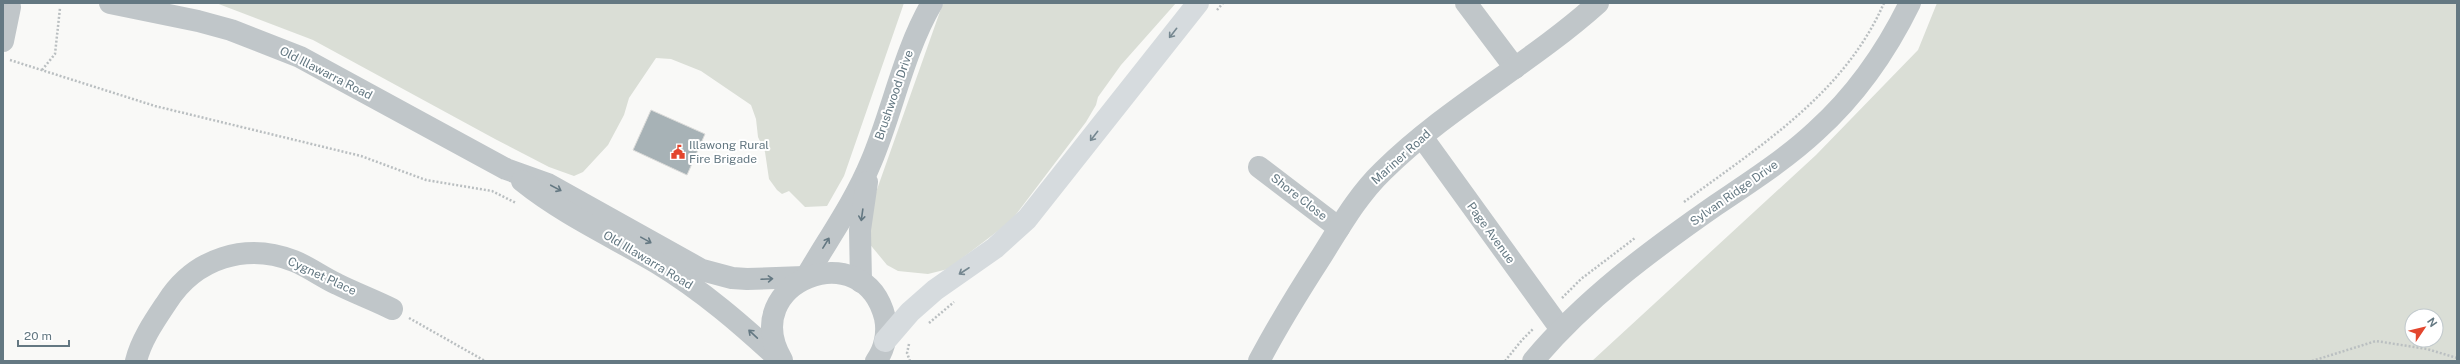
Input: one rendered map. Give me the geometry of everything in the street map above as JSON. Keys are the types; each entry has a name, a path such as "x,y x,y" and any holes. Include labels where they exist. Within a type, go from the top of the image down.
{"highway":[{"path":"879,356 910,312 935,290 995,248 1027,219 1198,3"}],"street":[{"name":"Old Illawarra Road","path":"110,3 211,24 300,57 506,169 548,184 702,270 732,278 747,279 805,277"},
{"name":"Brushwood Drive","path":"805,277 837,226 870,163 918,26 921,3"},
{"name":"Brushwood Drive","path":"918,26 932,3"},
{"path":"1466,3 1515,68"},
{"name":"Mariner Road","path":"1259,361 1339,228 1367,188 1422,137 1515,68 1598,3"},
{"name":"Sylvan Ridge Drive","path":"1533,361 1554,321 1608,285 1688,225 1778,162 1816,132 1866,75 1894,34 1910,3"},
{"path":"5,46 13,5"},
{"name":"Page Avenue","path":"1422,137 1554,321"},
{"name":"Brushwood Drive","path":"862,282 860,230 870,163"},
{"name":"Shore Close","path":"1259,167 1339,228"},
{"name":"Old Illawarra Road","path":"506,169 546,201 686,282 734,317 782,361"},
{"name":"Cygnet Place","path":"136,361 159,314 171,295 185,280 212,262 234,254 274,255 294,261 337,284 392,308"},
{"path":"782,361 773,338 775,309 791,286 805,277 825,272 844,274 862,282 874,293 882,308 886,324 879,356"}],"path":[{"path":"1677,207 1772,138 1820,96 1852,58 1870,31 1884,3"},
{"path":"42,70 55,54 60,8"},
{"path":"5,46 42,70 155,106 361,156 426,180 492,191 520,205"},
{"path":"1505,361 1522,340 1554,321 1581,278 1640,234"},
{"path":"392,308 485,361"},
{"path":"2312,361 2376,341 2427,348 2457,358"}],"shaded area":[{"path":"216,3 904,3 844,176 827,206 805,207 789,191 782,194 769,179 765,152 758,137 756,119 751,105 701,71 671,59 656,58 629,98 624,115 608,145 583,172 574,176 549,167 495,139 313,40"},
{"path":"943,3 1176,3 1121,65 1098,97 1096,105 1086,122 1011,221 948,269 928,274 898,271 887,265 868,242 875,195"},
{"path":"1937,3 2457,3 2457,361 1592,361 1816,155 1918,50"}],"building":[{"path":"651,110 705,134 687,175 633,150"}],"place":[{"name":"Illawong Rural Fire Brigade","path":"678,152"}]}
